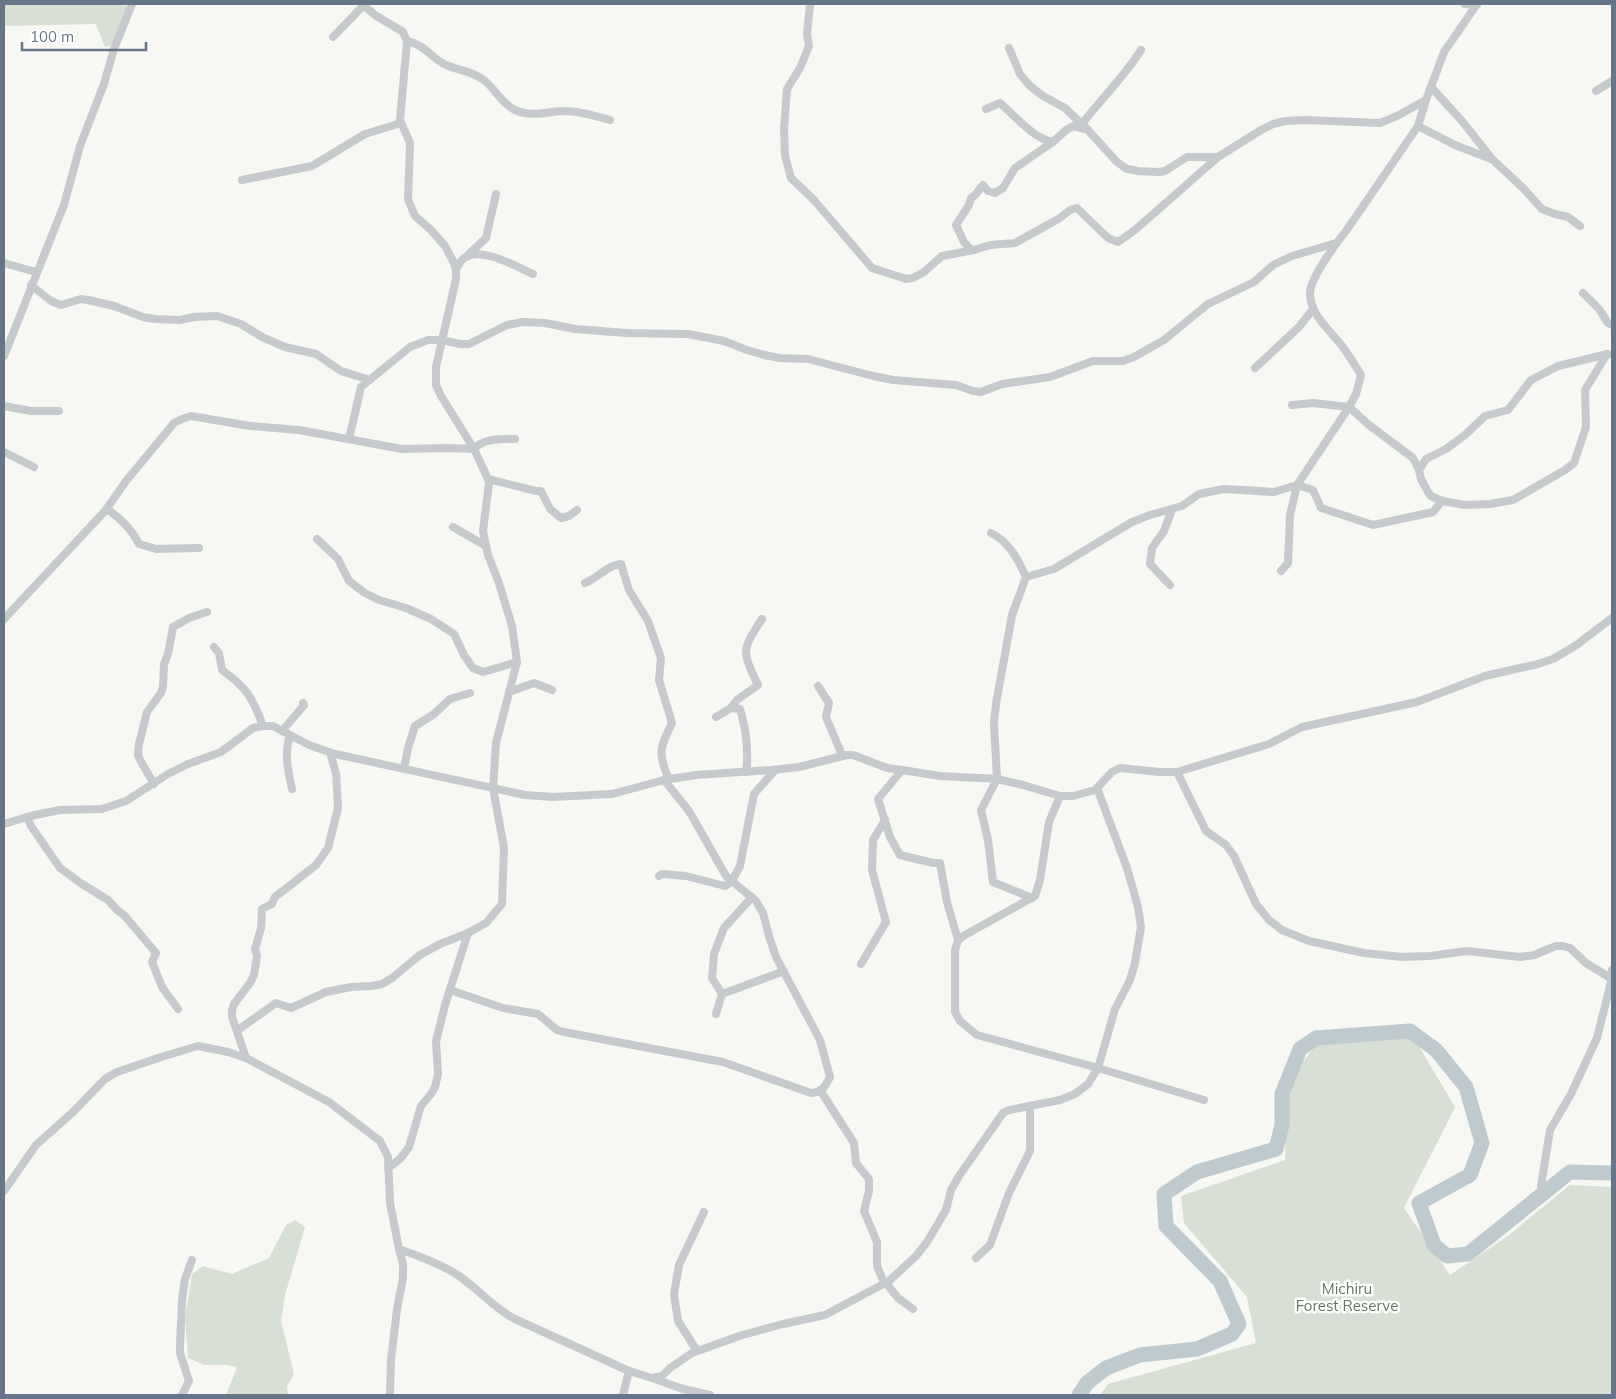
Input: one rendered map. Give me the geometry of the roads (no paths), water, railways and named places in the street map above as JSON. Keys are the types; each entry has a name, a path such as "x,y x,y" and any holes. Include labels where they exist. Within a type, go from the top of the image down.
{"street":[{"path":"4,356 64,205 80,146 132,4"},
{"path":"810,4 807,34 808,46 800,68 787,89 784,129 785,156 791,178 814,200 872,268 906,279 914,278 924,272 942,256 974,250 990,244 1015,243 1060,218 1070,210 1077,208 1108,238 1118,242 1135,230 1218,157 1273,124 1305,120 1380,123 1426,100"},
{"path":"1466,4 1477,4"},
{"path":"1281,571 1288,563 1290,515 1297,485 1349,407 1356,394 1361,375 1342,346 1313,309 1310,294 1312,284 1336,243 1418,126 1444,52 1477,4"},
{"path":"238,1030 276,1004 291,1008 326,992 382,984 420,955 486,923 502,904 504,848 493,788 496,743 517,662 512,626 486,546 483,531 488,479 474,449 436,385 436,367 456,279 456,269 445,246 415,216 408,199 410,143 401,123 400,110 407,41 403,32 362,5 333,36"},
{"path":"407,41 417,43 447,65 456,67 484,80 507,106 517,111 532,114 564,111 578,112 610,120"},
{"path":"1009,48 1020,74 1030,86 1043,96 1065,108 1117,162 1127,169 1138,172 1159,172 1165,171 1187,157 1218,157"},
{"path":"1085,127 1098,104 1129,68 1141,50"},
{"path":"1596,91 1612,81"},
{"path":"1431,88 1492,159 1542,209 1568,218 1580,226"},
{"path":"986,109 1000,103 1038,137 1045,141 1053,142"},
{"path":"242,180 312,166 365,134 401,123"},
{"path":"974,250 970,249 964,242 956,225 969,205 971,198 976,196 979,188 983,185 988,191 995,194 1003,188 1015,168 1053,142 1065,130 1073,126 1085,127"},
{"path":"1418,126 1454,145 1492,159"},
{"path":"456,269 463,258 486,238 496,194"},
{"path":"959,252 964,248 964,242"},
{"path":"348,439 361,387 410,347 428,340 469,344 507,325 522,322 545,323 575,329 601,331 688,334 724,341 764,355 780,358 808,359 893,380 956,385 981,392 1002,384 1050,377 1093,361 1123,361 1134,357 1164,340 1208,304 1254,282 1273,265 1292,256 1336,243"},
{"path":"468,255 481,254 508,262 533,274"},
{"path":"4,263 36,272"},
{"path":"31,285 51,301 61,304 88,300 155,319 180,320 194,316 217,316 241,324 262,337 285,347 316,354 341,371 370,380"},
{"path":"1583,293 1599,309 1608,323 1612,324"},
{"path":"1255,368 1299,327 1313,309"},
{"path":"1292,405 1313,403 1349,407 1369,425 1413,458 1428,492 1442,501 1465,506 1490,504 1513,500 1574,463 1586,427 1586,390 1610,353"},
{"path":"1419,470 1426,460 1446,449 1465,435 1485,416 1508,410 1531,380 1558,366 1610,353"},
{"path":"4,406 31,411 60,411"},
{"path":"4,619 107,508 126,481 174,423 182,419 191,416 250,426 299,430 402,449 474,449"},
{"path":"474,449 479,443 491,440 515,439"},
{"path":"4,452 34,466"},
{"path":"488,479 541,491 550,509 561,518 569,516 577,510"},
{"path":"1026,577 1054,569 1132,522 1182,506 1200,494 1224,489 1274,492 1297,485 1313,490 1321,508 1373,524 1433,512 1442,501"},
{"path":"107,508 127,526 135,535 139,544 156,549 199,548"},
{"path":"1170,585 1150,564 1152,548 1164,531 1172,510"},
{"path":"453,527 486,546"},
{"path":"991,533 996,535 1012,550 1026,577 1012,615 996,704 994,723 997,780 982,810 993,882 1032,898"},
{"path":"317,539 338,560 349,581 379,600 406,608 431,619 454,634 464,655 473,668 483,672 517,662"},
{"path":"450,990 504,1008 538,1014 557,1030 564,1032 723,1062 811,1093 816,1093 825,1087 830,1077 820,1040 776,956 768,936 763,913 756,901 732,882 720,868 689,811 666,779 661,746 672,723 659,680 661,658 648,621 628,590 621,564 613,565 585,583"},
{"path":"154,784 144,769 138,755 147,712 164,687 164,664 173,628 189,618 207,612"},
{"path":"4,824 60,810 110,807 126,801 168,774 220,752 253,728 263,726 273,726 309,745 330,753 525,795 612,794 666,779 799,767 842,755 852,755 887,768 940,776 997,780 1023,785 1060,796 1073,796 1097,788 1112,772 1120,768 1177,772 1268,744 1302,727 1417,702 1484,676 1538,664 1575,646 1612,618"},
{"path":"716,717 731,708 737,700 758,685 748,664 745,650 751,635 762,619"},
{"path":"214,647 220,653 222,670 247,691 256,707 263,726"},
{"path":"509,692 534,683 552,690"},
{"path":"818,686 830,704 826,717 842,755"},
{"path":"404,769 408,748 416,726 434,714 450,699 470,693"},
{"path":"282,731 304,705 303,703"},
{"path":"731,708 740,709 746,727 745,740 748,757 746,772"},
{"path":"290,735 287,745 287,760 292,789"},
{"path":"246,1058 232,1017 232,1010 254,975 257,956 255,949 261,928 262,909 272,904 275,897 316,865 328,848 338,808 336,773 330,753"},
{"path":"658,876 662,874 686,876 725,886 732,882 740,866 754,794 775,770"},
{"path":"902,770 878,799 890,837 900,855 940,863 947,902 958,940 955,950 955,1012 966,1027 977,1035 1098,1068 1204,1100"},
{"path":"1177,772 1206,831 1226,845 1234,856 1256,904 1269,920 1282,930 1310,941 1364,954 1430,956 1467,951 1520,957 1534,955 1556,946 1563,946 1570,948 1586,963 1612,976 1597,1038 1571,1094 1550,1130 1541,1186"},
{"path":"652,1378 662,1376 692,1353 742,1335 825,1315 886,1283 916,1256 927,1242 946,1210 951,1190 958,1176 1004,1113 1009,1110 1060,1100 1074,1094 1088,1084 1098,1068 1115,1009 1130,980 1135,963 1140,927 1138,907 1128,868 1097,788"},
{"path":"958,940 1035,896 1040,880 1049,822 1060,796"},
{"path":"27,817 31,826 60,868 108,900 156,952 152,962 162,987 178,1009"},
{"path":"862,964 886,922 872,870 872,840 885,820"},
{"path":"716,1014 722,994 712,978 714,954 724,928 752,897"},
{"path":"388,1168 400,1160 409,1146 421,1106 435,1087 438,1074 436,1041 468,933"},
{"path":"722,994 784,971"},
{"path":"4,1191 36,1144 73,1112 110,1075 195,1046 228,1052 246,1058 329,1102 380,1141 388,1156 390,1203 403,1264 403,1278 391,1360 390,1395"},
{"path":"820,1090 854,1143 856,1164 869,1180 864,1210 877,1242 877,1266 882,1278 898,1298 913,1310"},
{"path":"976,1258 990,1245 1009,1193 1030,1151 1030,1106"},
{"path":"698,1351 678,1321 674,1294 680,1265 704,1212"},
{"path":"399,1249 455,1273 503,1313 629,1371 683,1389 710,1395"},
{"path":"182,1395 189,1381 180,1353 182,1300 192,1260"},
{"path":"623,1395 629,1371"}],"waterway":[{"path":"1079,1395 1087,1383 1106,1368 1140,1355 1197,1349 1232,1334 1239,1324 1220,1281 1166,1226 1164,1194 1197,1172 1276,1149 1282,1125 1282,1094 1300,1049 1316,1038 1410,1031 1436,1050 1466,1087 1482,1143 1470,1175 1419,1203 1434,1245 1447,1256 1468,1254 1570,1172 1612,1173"}],"park label":[{"name":"Michiru Forest Reserve","path":"1347,1296"}]}
